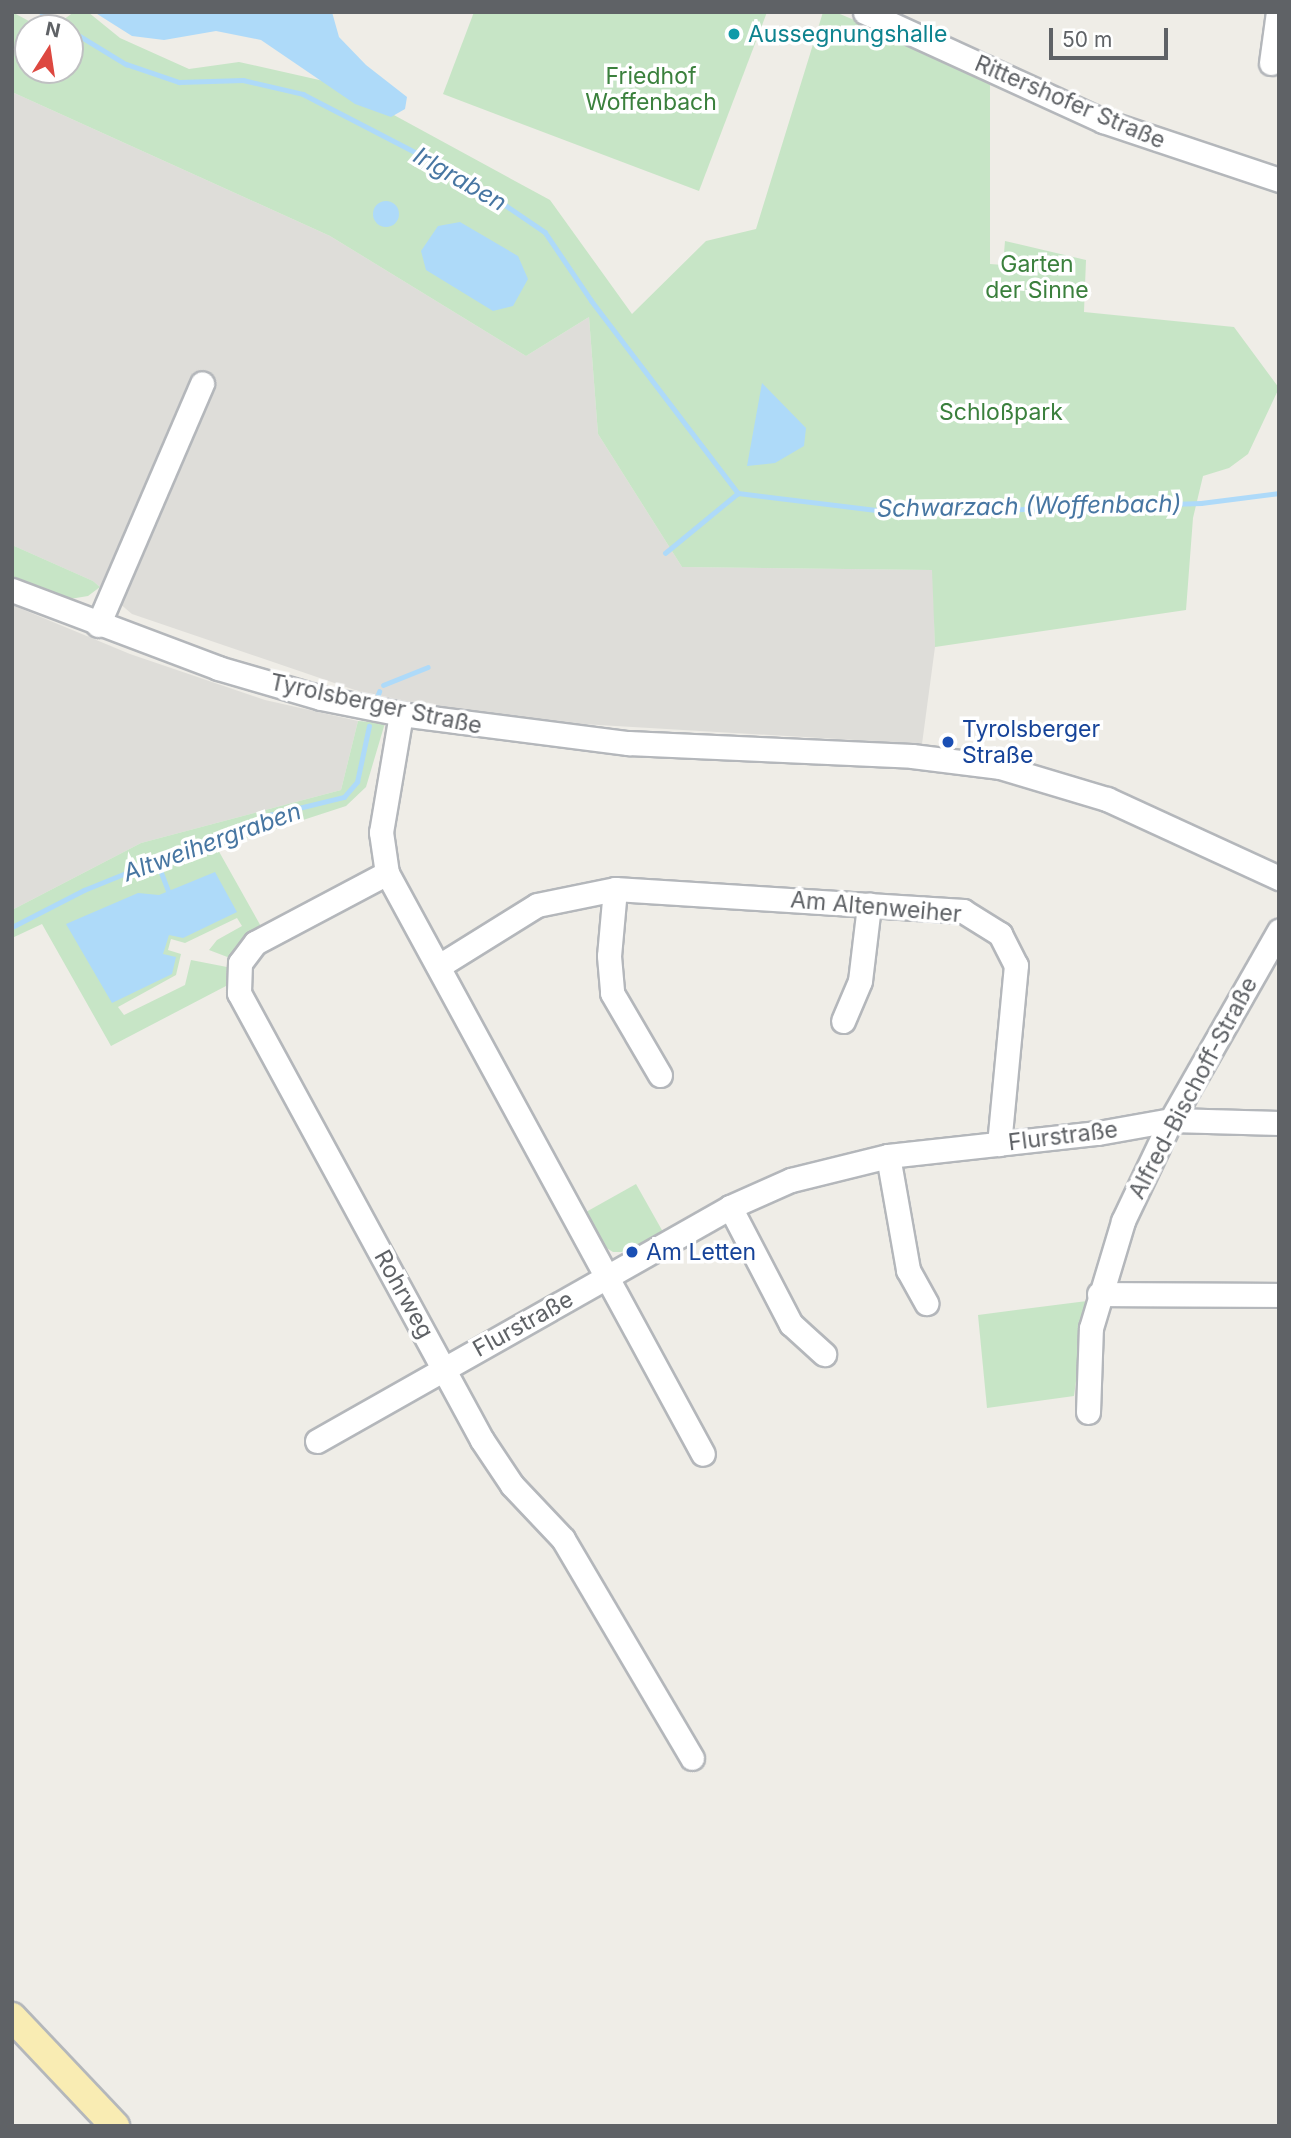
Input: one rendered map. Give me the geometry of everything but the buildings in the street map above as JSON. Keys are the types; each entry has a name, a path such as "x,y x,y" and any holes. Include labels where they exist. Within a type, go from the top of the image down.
{"main road":[{"path":"12,2017 116,2126"}],"street":[{"name":"Rittershofer Straße","path":"865,12 1104,121 1279,180"},
{"path":"1271,63 1278,12"},
{"path":"99,625 202,383"},
{"name":"Tyrolsberger Straße","path":"12,590 99,625 284,688 401,714 628,743 981,763 1107,799 1279,878"},
{"path":"401,714 381,832 387,873 703,1454"},
{"name":"Rohrweg","path":"387,873 256,943 240,963 237,982 500,1469 578,1561 692,1758"},
{"path":"615,889 610,986 617,1006 660,1075"},
{"name":"Am Altenweiher","path":"439,966 537,905 563,896 615,889 963,911 989,923 1010,949 1016,977 999,1144"},
{"path":"844,1021 860,981 869,905"},
{"name":"Alfred-Bischoff-Straße","path":"1088,1412 1087,1365 1099,1294 1123,1221 1171,1120 1279,931"},
{"name":"Flurstraße","path":"317,1441 730,1208 791,1180 888,1156 999,1144 1171,1120 1279,1123"},
{"path":"888,1156 908,1270 926,1303"},
{"path":"730,1208 791,1324 824,1354"},
{"path":"1099,1294 1279,1295"}],"shaded area":[{"path":"12,92 330,236 526,356 589,317 598,434 682,567 933,570 935,647 922,744 514,720 390,702 132,614 93,581 12,545"},
{"path":"12,605 130,654 265,700 358,721 341,790 141,843 12,910"}],"green space":[{"path":"12,12 16,14 14,84 84,84 84,14 71,14 88,12 120,38 189,69 239,62 337,84 550,200 632,314 706,241 756,229 823,12 835,12 990,76 990,264 1003,265 1005,241 1086,260 1084,312 1234,327 1279,388 1248,454 1229,468 1203,476 1193,518 1186,610 935,647 932,570 682,567 598,434 589,317 526,356 330,236 12,92"},
{"name":"Friedhof Woffenbach","path":"474,12 767,12 699,191 443,94"},
{"path":"12,545 93,581 100,587 88,596 70,599 12,576"},
{"path":"358,721 385,723 366,787 346,806 217,848 263,930 235,947 230,958 209,950 217,940 242,926 237,918 185,943 171,939 168,950 181,954 176,975 118,1007 124,1015 185,985 191,960 227,967 226,986 111,1046 42,924 12,938 12,910 141,843 341,790"},
{"path":"636,1184 663,1232 627,1252 613,1252 605,1247 586,1212"},
{"path":"1087,1301 1074,1396 987,1408 978,1315"}],"water":[{"path":"94,12 332,12 339,37 366,65 407,97 405,109 391,117 355,104 261,40 216,31 164,40 132,36"},
{"path":"386,201 395,205 399,214 395,223 386,227 377,223 373,214 377,205"},
{"path":"460,222 518,256 528,279 513,306 493,311 426,270 421,251 438,226"},
{"path":"762,383 806,428 804,446 775,463 747,466"},
{"path":"215,872 237,912 183,938 169,935 163,954 176,957 172,974 112,1003 66,924 138,893 159,895"}],"waterway":[{"name":"Irlgraben","path":"84,38 126,64 179,82 243,80 303,94 467,179 545,232 591,300 738,493"},
{"name":"Schwarzach (Woffenbach)","path":"738,493 900,513 1201,503 1279,493"},
{"name":"Altweihergraben","path":"665,553 738,493"},
{"name":"Altweihergraben","path":"383,685 428,667"},
{"name":"Altweihergraben","path":"376,699 379,692"},
{"name":"Altweihergraben","path":"12,927 84,890 270,815 344,797 357,782 369,726"},
{"path":"157,861 169,893"}],"place":[{"name":"Aussegnungshalle","path":"734,34"},
{"name":"Tyrolsberger Straße","path":"948,742"},
{"name":"Am Letten","path":"632,1252"}],"park label":[{"name":"Garten der Sinne","path":"1037,277"},
{"name":"Schloßpark","path":"1001,412"}]}
